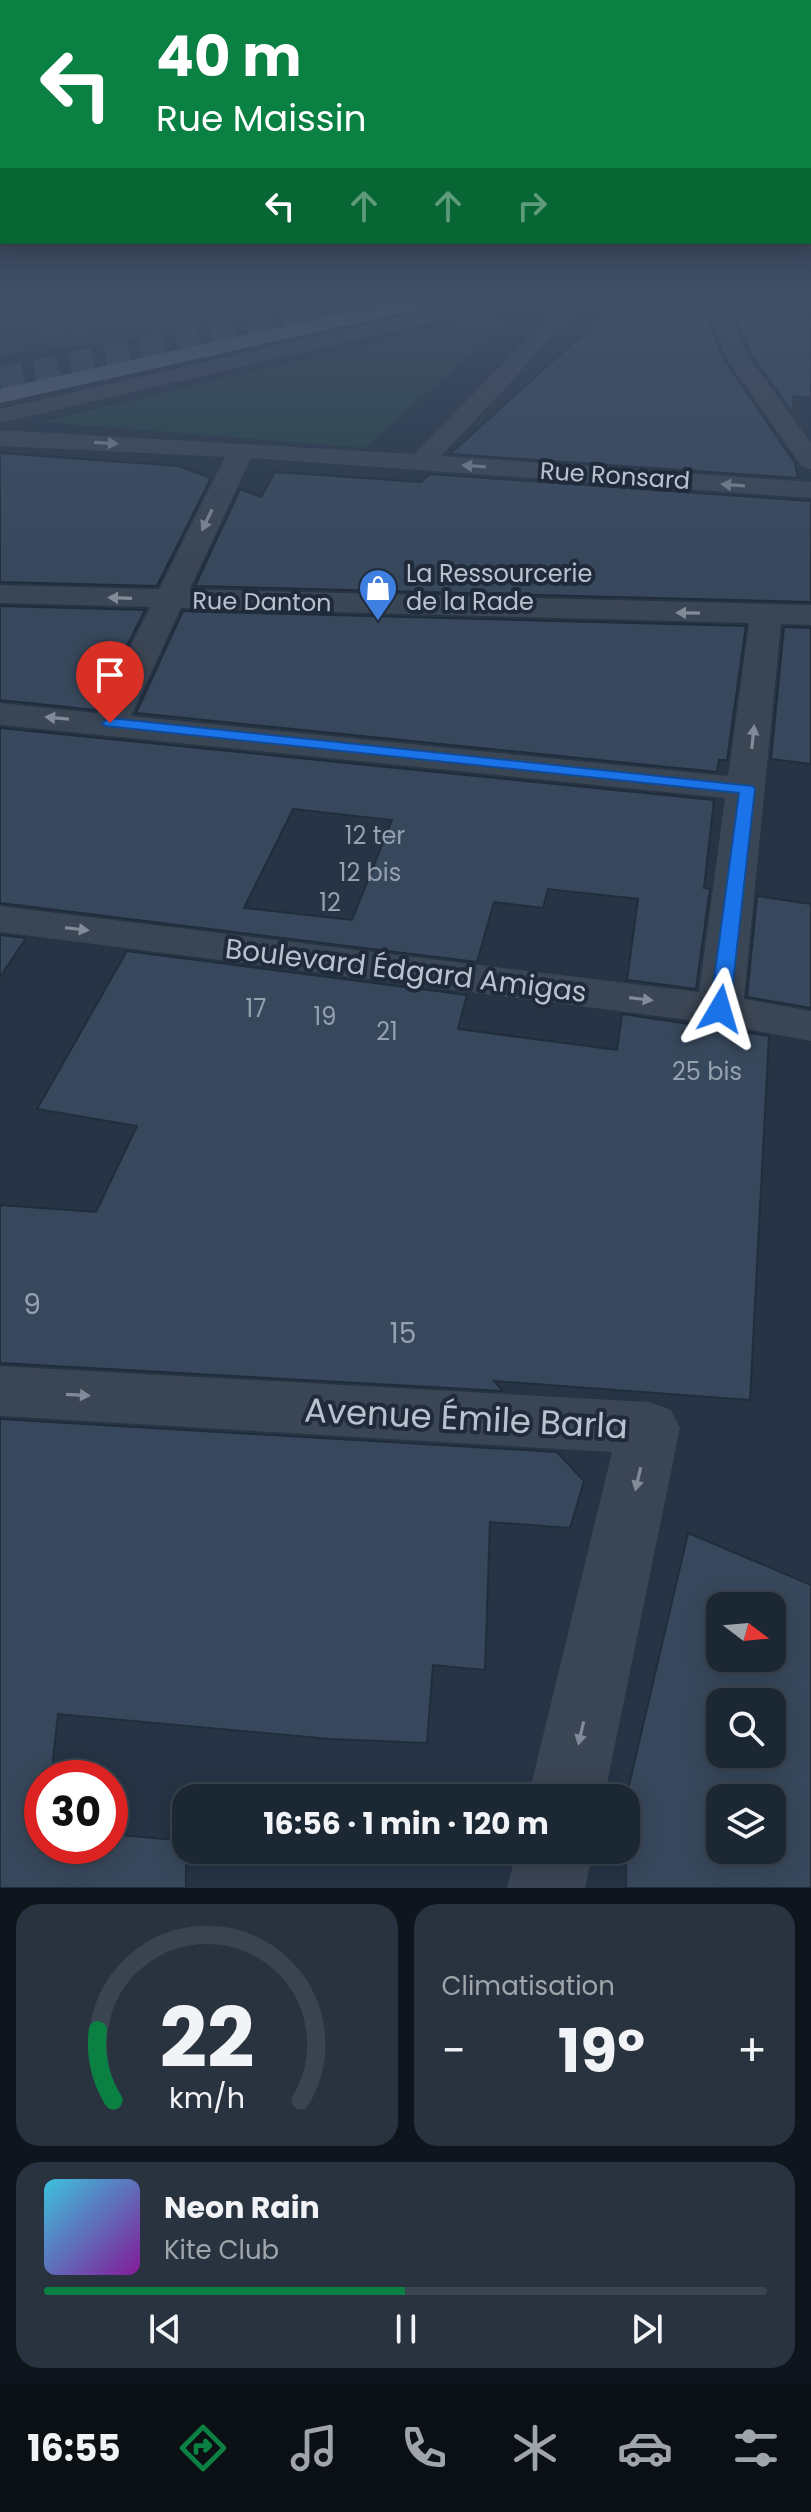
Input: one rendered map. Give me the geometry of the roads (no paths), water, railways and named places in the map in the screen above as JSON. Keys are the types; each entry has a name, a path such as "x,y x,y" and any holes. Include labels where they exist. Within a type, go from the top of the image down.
{"main road":[{"path":"0,396 27,390"}],"street":[{"path":"0,416 112,390"},
{"path":"420,463 491,390"},
{"path":"760,390 811,461"},
{"name":"Rue Ronsard","path":"0,438 242,450 811,490"},
{"path":"110,723 242,450"},
{"name":"Rue Danton","path":"0,594 811,615"},
{"path":"720,1009 766,615"},
{"path":"0,714 747,789"},
{"name":"Boulevard Édgard Amigas","path":"0,919 720,1009 811,1026"},
{"name":"Avenue Émile Barla","path":"0,1391 649,1428 569,1784"},
{"path":"546,1888 552,1864"}],"place":[{"name":"La Ressourcerie de la Rade","path":"378,622"}]}
